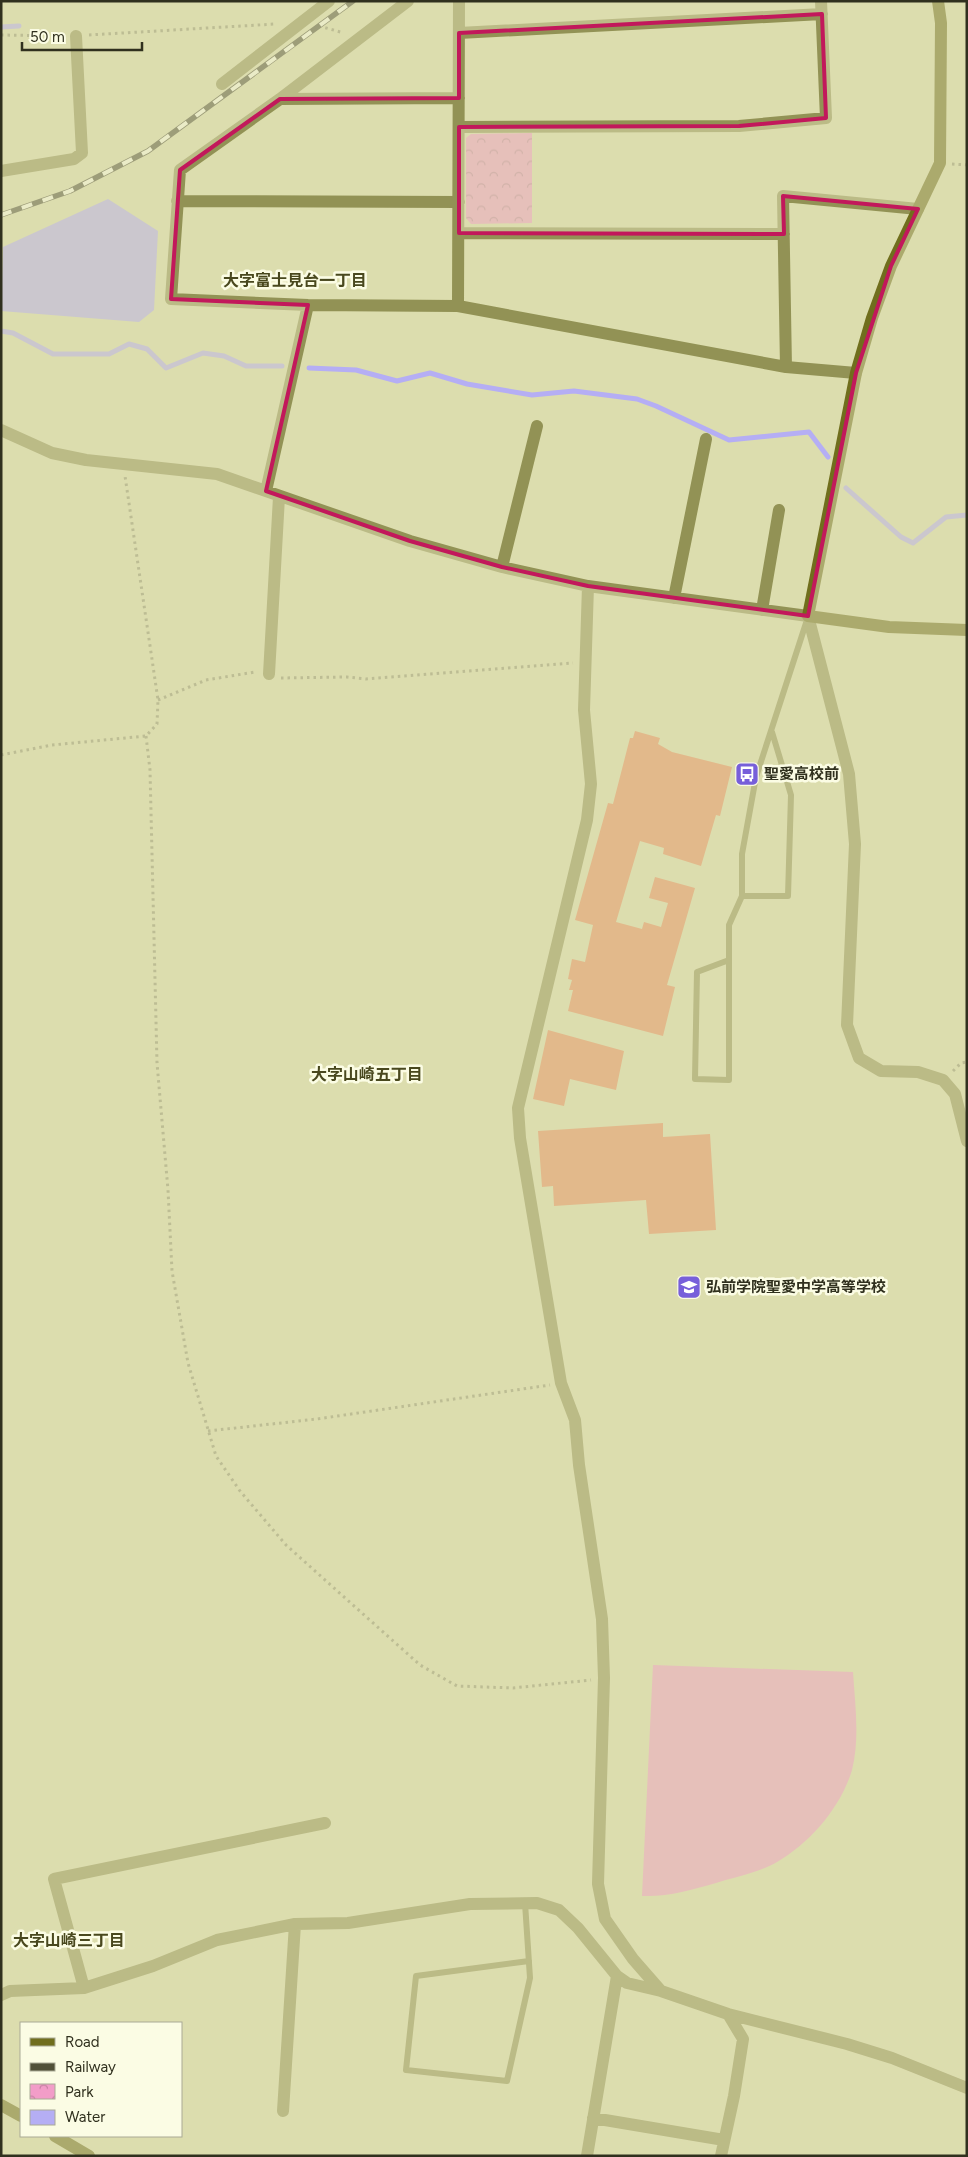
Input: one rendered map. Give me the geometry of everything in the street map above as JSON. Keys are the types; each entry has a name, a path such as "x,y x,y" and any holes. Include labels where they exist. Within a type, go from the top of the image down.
{"street":[{"path":"222,84 329,1"},
{"path":"408,1 280,99 180,170 171,299 308,305 458,306 786,367 856,373"},
{"path":"458,306 459,1"},
{"path":"938,1 941,23 940,163 890,266 872,318 856,373 808,616 849,774 854,826 855,844 847,1025 858,1058 881,1071 918,1072 943,1080 955,1094 967,1141"},
{"path":"459,33 822,8 826,118 739,126 459,127"},
{"path":"1,171 74,159 82,153 76,36"},
{"path":"280,99 459,98"},
{"path":"786,367 783,196 918,209"},
{"path":"177,201 459,202"},
{"path":"459,233 784,234"},
{"path":"266,491 308,305"},
{"path":"502,567 537,426"},
{"path":"1,430 52,453 124,466 189,470 217,474 410,541 502,567 588,586 888,627 967,630"},
{"path":"674,598 706,439"},
{"path":"268,674 279,497"},
{"path":"762,610 778,510"},
{"path":"588,586 584,710 591,784 587,820 518,1108 520,1138 562,1383 575,1420 579,1465 602,1619 604,1678 598,1884 605,1918 633,1958 661,1991"},
{"path":"84,1988 54,1879 325,1823"},
{"path":"1,1995 10,1992 84,1988 153,1966 217,1940 295,1924 348,1923 470,1904 536,1903 559,1910 578,1928 617,1976 627,1983 661,1991 728,2014 847,2044 892,2058 967,2088"},
{"path":"283,2110 295,1924"},
{"path":"587,2156 617,1976"},
{"path":"721,2156 743,2039 728,2014"},
{"path":"1,2105 20,2115"},
{"path":"593,2118 724,2140"},
{"path":"57,2137 89,2156"}],"lane":[{"path":"729,960 696,972 695,1079 729,1080 729,960 729,925 742,896 742,854 756,777 808,616"},
{"path":"742,896 788,896 791,796 772,732"},
{"path":"525,1903 529,1961 530,1978 508,2081 406,2070 416,1976 529,1961"}],"path":[{"path":"1,34 76,36 301,23 361,37"},
{"path":"1,755 52,745 146,736 157,724 158,700 124,466"},
{"path":"158,700 206,680 250,672 268,674 283,679 347,677 366,679 586,662"},
{"path":"146,736 150,770 158,1063 172,1272 188,1363 216,1456 240,1490 286,1545 420,1665 457,1686 513,1688 604,1678"},
{"path":"208,1431 317,1419 562,1383"}],"highlighted area":[{"path":"822,14 826,118 739,126 459,127 459,233 784,234 783,196 918,209 891,266 856,373 808,616 588,586 502,567 410,541 266,491 308,305 171,299 180,170 280,99 459,98 459,33"}],"green space":[{"path":"532,133 532,223 471,224 466,218 466,138 471,134"},
{"path":"653,1665 853,1672 856,1746 852,1770 847,1784 832,1810 823,1823 801,1845 777,1862 763,1869 688,1890 670,1894 642,1896"}],"water":[{"path":"108,199 158,231 154,310 139,322 1,311 3,247"}],"building":[{"path":"635,731 660,738 658,744 672,752 732,767 720,816 716,815 701,866 663,854 664,848 640,841 616,922 642,929 644,922 661,927 668,903 649,898 655,877 695,888 667,985 675,987 663,1036 568,1011 573,990 569,990 572,980 568,979 572,959 585,962 593,925 575,920 608,803 613,804 630,738 633,738"},
{"path":"548,1030 624,1051 616,1090 570,1079 564,1106 533,1099"},
{"path":"663,1123 663,1137 710,1134 716,1230 649,1234 646,1200 554,1206 553,1186 542,1187 538,1131"}],"waterway":[{"path":"1,27 19,26"},
{"path":"1,331 13,333 53,354 109,354 129,344 147,349 166,368 203,353 224,356 246,366 282,366"},
{"path":"309,368 356,370 397,381 430,373 467,384 532,395 574,391 637,399 729,440 809,432 828,457"},
{"path":"846,488 901,537 913,543 946,517 967,515"}],"railway":[{"path":"1,215 70,191 148,151 353,1"}],"place":[{"name":"聖愛高校前","path":"747,774"},
{"name":"弘前学院聖愛中学高等学校","path":"689,1287"}],"district":[{"name":"大字富士見台一丁目","path":"295,280"},
{"name":"大字山崎五丁目","path":"367,1074"},
{"name":"大字山崎三丁目","path":"69,1940"}]}
